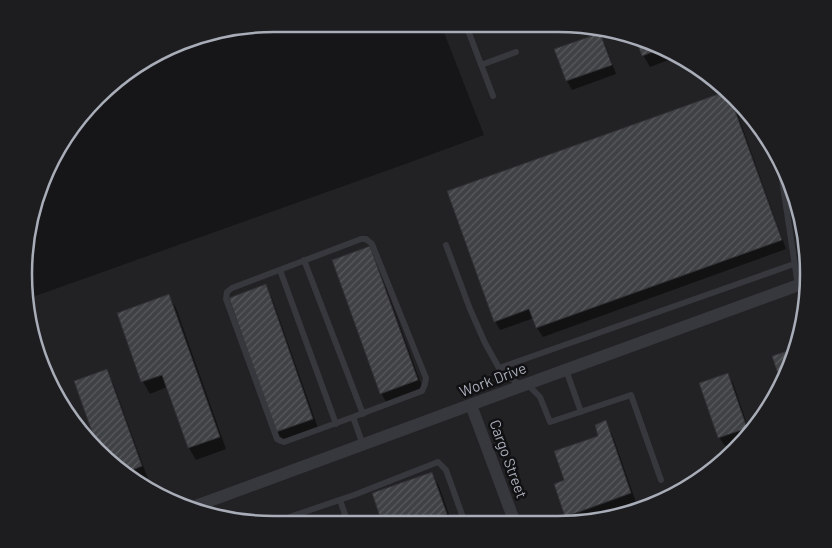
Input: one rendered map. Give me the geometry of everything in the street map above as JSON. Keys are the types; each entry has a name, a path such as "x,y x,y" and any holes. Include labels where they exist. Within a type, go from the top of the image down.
{"street":[{"name":"Work Drive","path":"201,504 799,286"},
{"name":"Cargo Street","path":"471,405 512,516"}],"lane":[{"path":"469,32 493,96"},
{"path":"481,65 516,52"},
{"path":"783,186 794,264 800,281"},
{"path":"361,239 366,239 372,244 426,378 426,384 422,391 284,442 277,439 226,299 227,292 232,288 280,270 361,239"},
{"path":"446,245 484,343 499,368 540,397 550,422 631,395 661,480"},
{"path":"304,260 363,414"},
{"path":"499,368 794,264"},
{"path":"280,270 336,424"},
{"path":"566,370 581,412"},
{"path":"354,417 363,445"},
{"path":"293,516 438,462 446,470 462,516"},
{"path":"340,500 346,516"}],"shaded area":[{"path":"444,32 574,33 605,37 636,45 665,57 705,82 740,115 767,153 787,196 795,227 800,274 795,321 787,352 775,381 759,408 729,445 692,475 665,491 636,503 605,511 574,515 258,515 227,511 196,503 153,483 127,466 103,445 73,408 57,381 45,352 37,321 34,297 484,135"}],"building":[{"path":"593,35 601,37 612,65 566,81 554,49"},
{"path":"638,46 652,52 642,56"},
{"path":"719,94 734,109 782,240 536,328 529,309 494,322 447,191"},
{"path":"370,246 418,380 380,394 332,260"},
{"path":"266,284 313,419 276,432 229,298"},
{"path":"169,294 220,437 188,448 162,375 141,382 117,313"},
{"path":"787,351 778,374 772,356"},
{"path":"107,369 142,466 133,470 115,456 93,434 74,381"},
{"path":"728,373 746,426 743,429 718,438 699,383"},
{"path":"606,420 631,493 565,516 554,484 564,480 554,451 598,436 595,425"},
{"path":"432,472 447,514 441,516 380,516 372,493"}]}
